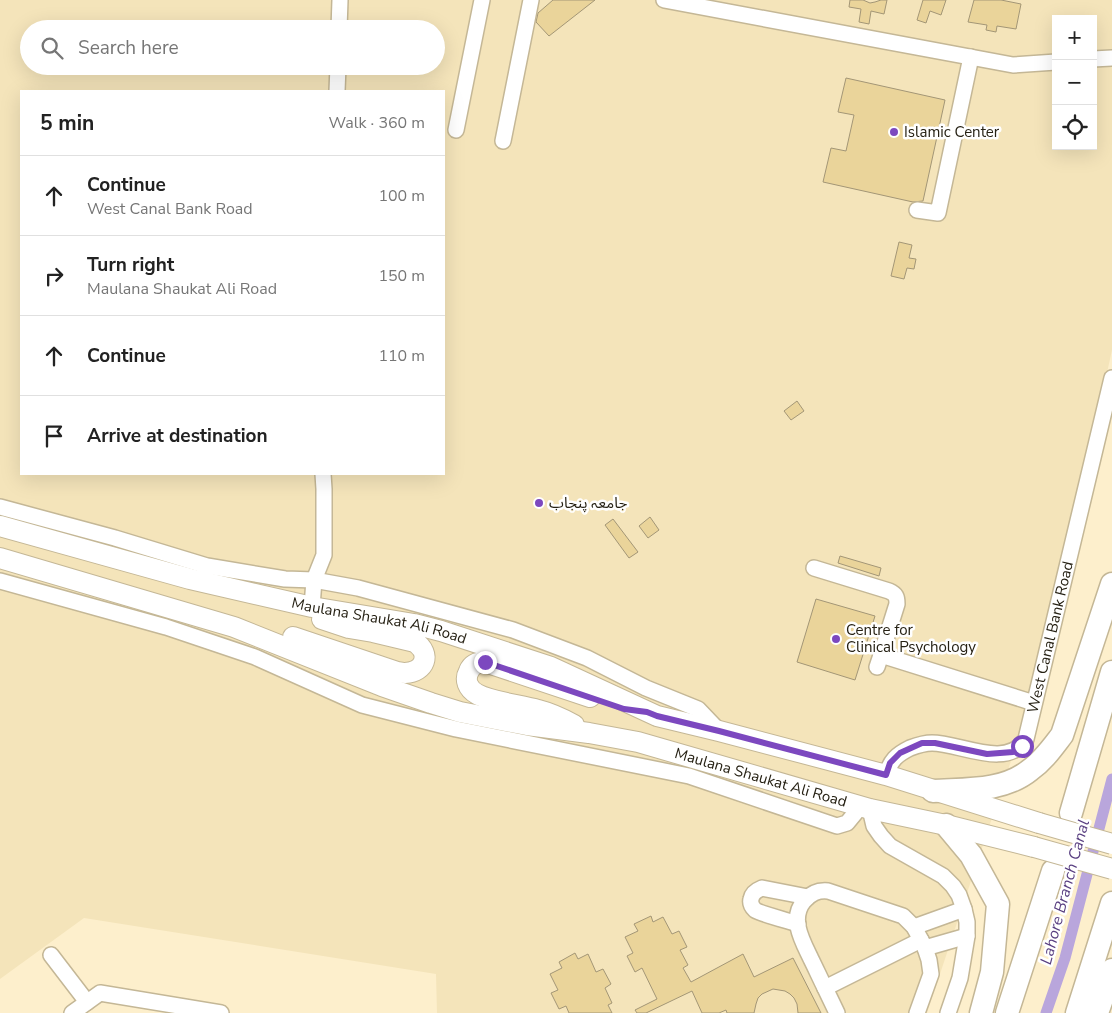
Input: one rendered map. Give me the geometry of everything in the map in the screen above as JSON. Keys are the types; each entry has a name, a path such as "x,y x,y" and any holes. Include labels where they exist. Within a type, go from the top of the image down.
{"highway":[{"path":"933,790 976,788 1002,784 1017,779 1031,770 1045,756 1062,736 1112,584"},
{"path":"1071,813 1112,672"},
{"path":"946,825 972,855 998,904 992,972 981,1013"},
{"path":"1007,1013 1053,871"},
{"path":"1077,1013 1112,903"},
{"path":"1097,1013 1112,970"}],"main road":[{"name":"Maulana Shaukat Ali Road","path":"0,526 181,577 312,607 414,624 456,636 551,667 657,716 886,775 1112,844"},
{"name":"Maulana Shaukat Ali Road","path":"0,558 234,627 382,686 460,712 526,725 589,733 638,742 866,807 1034,847 1112,869"},
{"path":"234,627 275,632 397,672 406,673 413,671 420,667 425,658 423,650 415,642 349,628 257,594"},
{"path":"589,733 566,720 540,710 490,699 475,693 467,682 466,678 469,669 476,663 485,662 624,709 647,712"}],"street":[{"path":"339,20 340,0"},
{"path":"456,130 482,0"},
{"path":"503,141 531,0"},
{"path":"664,0 1013,65 1052,62"},
{"path":"917,210 938,213 971,57"},
{"path":"1097,59 1112,58"},
{"path":"337,90 338,75"},
{"name":"West Canal Bank Road","path":"886,775 890,763 900,753 922,743 935,743 987,754 1013,752 1022,746 1026,739 1112,378"},
{"path":"315,475 314,478 324,489"},
{"path":"312,607 314,580 324,555 323,475"},
{"path":"324,489 333,475"},
{"path":"0,507 116,538 207,566 285,579 314,580 358,588 513,630 587,658 646,688 698,709 719,731"},
{"path":"814,568 894,594 897,598 897,604 879,661 1034,703"},
{"path":"0,580 166,627 255,657 362,705 456,729 689,776 837,826 847,823 866,807 880,836 890,846 944,876 959,895 967,922 967,936 960,978 948,1013"},
{"path":"798,924 756,911 751,903 751,898 753,893 762,888 808,897"},
{"path":"837,1013 800,936 798,914 802,904 815,892 828,891 903,916 920,939 929,960 931,974 917,1013"},
{"path":"825,988 920,939 964,909"},
{"path":"920,939 967,936"},
{"path":"52,955 87,1002"},
{"path":"72,1013 100,993 221,1013"}],"shaded area":[{"name":"جامعہ پنجاب","path":"0,0 1112,0 1112,350 1072,532 1017,743 927,1013 437,1013 436,974 84,918 0,979"}],"building":[{"path":"553,0 595,0 549,36 536,22 538,13"},
{"path":"850,0 863,0 870,3 887,0 884,14 871,11 869,24 859,22 861,9 849,7"},
{"path":"923,0 946,0 941,15 930,11 926,23 917,20"},
{"path":"974,0 1001,0 1021,4 1016,29 997,26 996,32 986,30 987,25 968,22"},
{"name":"Islamic Center","path":"846,78 945,100 923,201 913,202 823,182 831,148 846,151 854,115 838,112"},
{"path":"899,242 912,245 909,258 916,259 914,269 907,268 904,279 891,276"},
{"path":"797,401 804,411 791,420 784,411"},
{"path":"650,517 659,530 648,538 639,526"},
{"path":"613,519 638,552 629,558 605,525"},
{"path":"840,556 881,568 879,576 838,563"},
{"name":"Centre for Clinical Psychology","path":"816,599 875,616 855,680 797,662"},
{"path":"651,916 653,922 663,917 672,934 679,931 687,947 680,950 688,965 683,968 691,982 743,954 754,977 793,958 821,1013 798,1013 797,1004 790,994 773,989 758,998 754,1013 727,1013 726,1010 719,1013 702,1013 692,991 646,1013 637,1013 635,1010 657,999 642,968 635,972 627,956 633,953 625,937 638,931 634,924"},
{"path":"575,953 578,959 588,954 596,972 603,969 611,984 605,988 612,1003 608,1005 612,1013 569,1013 566,1006 559,1009 551,993 558,990 550,974 562,968 559,962"}],"waterway":[{"name":"Lahore Branch Canal","path":"1046,1013 1065,958 1112,779"}],"place":[{"name":"Islamic Center","path":"894,132"},
{"name":"جامعہ پنجاب","path":"539,503"},
{"name":"Centre for Clinical Psychology","path":"836,639"}],"route":[{"path":"485,662 624,709 647,712 886,775 890,763 900,753 922,743 935,743 987,754 1013,752 1022,746"}]}
